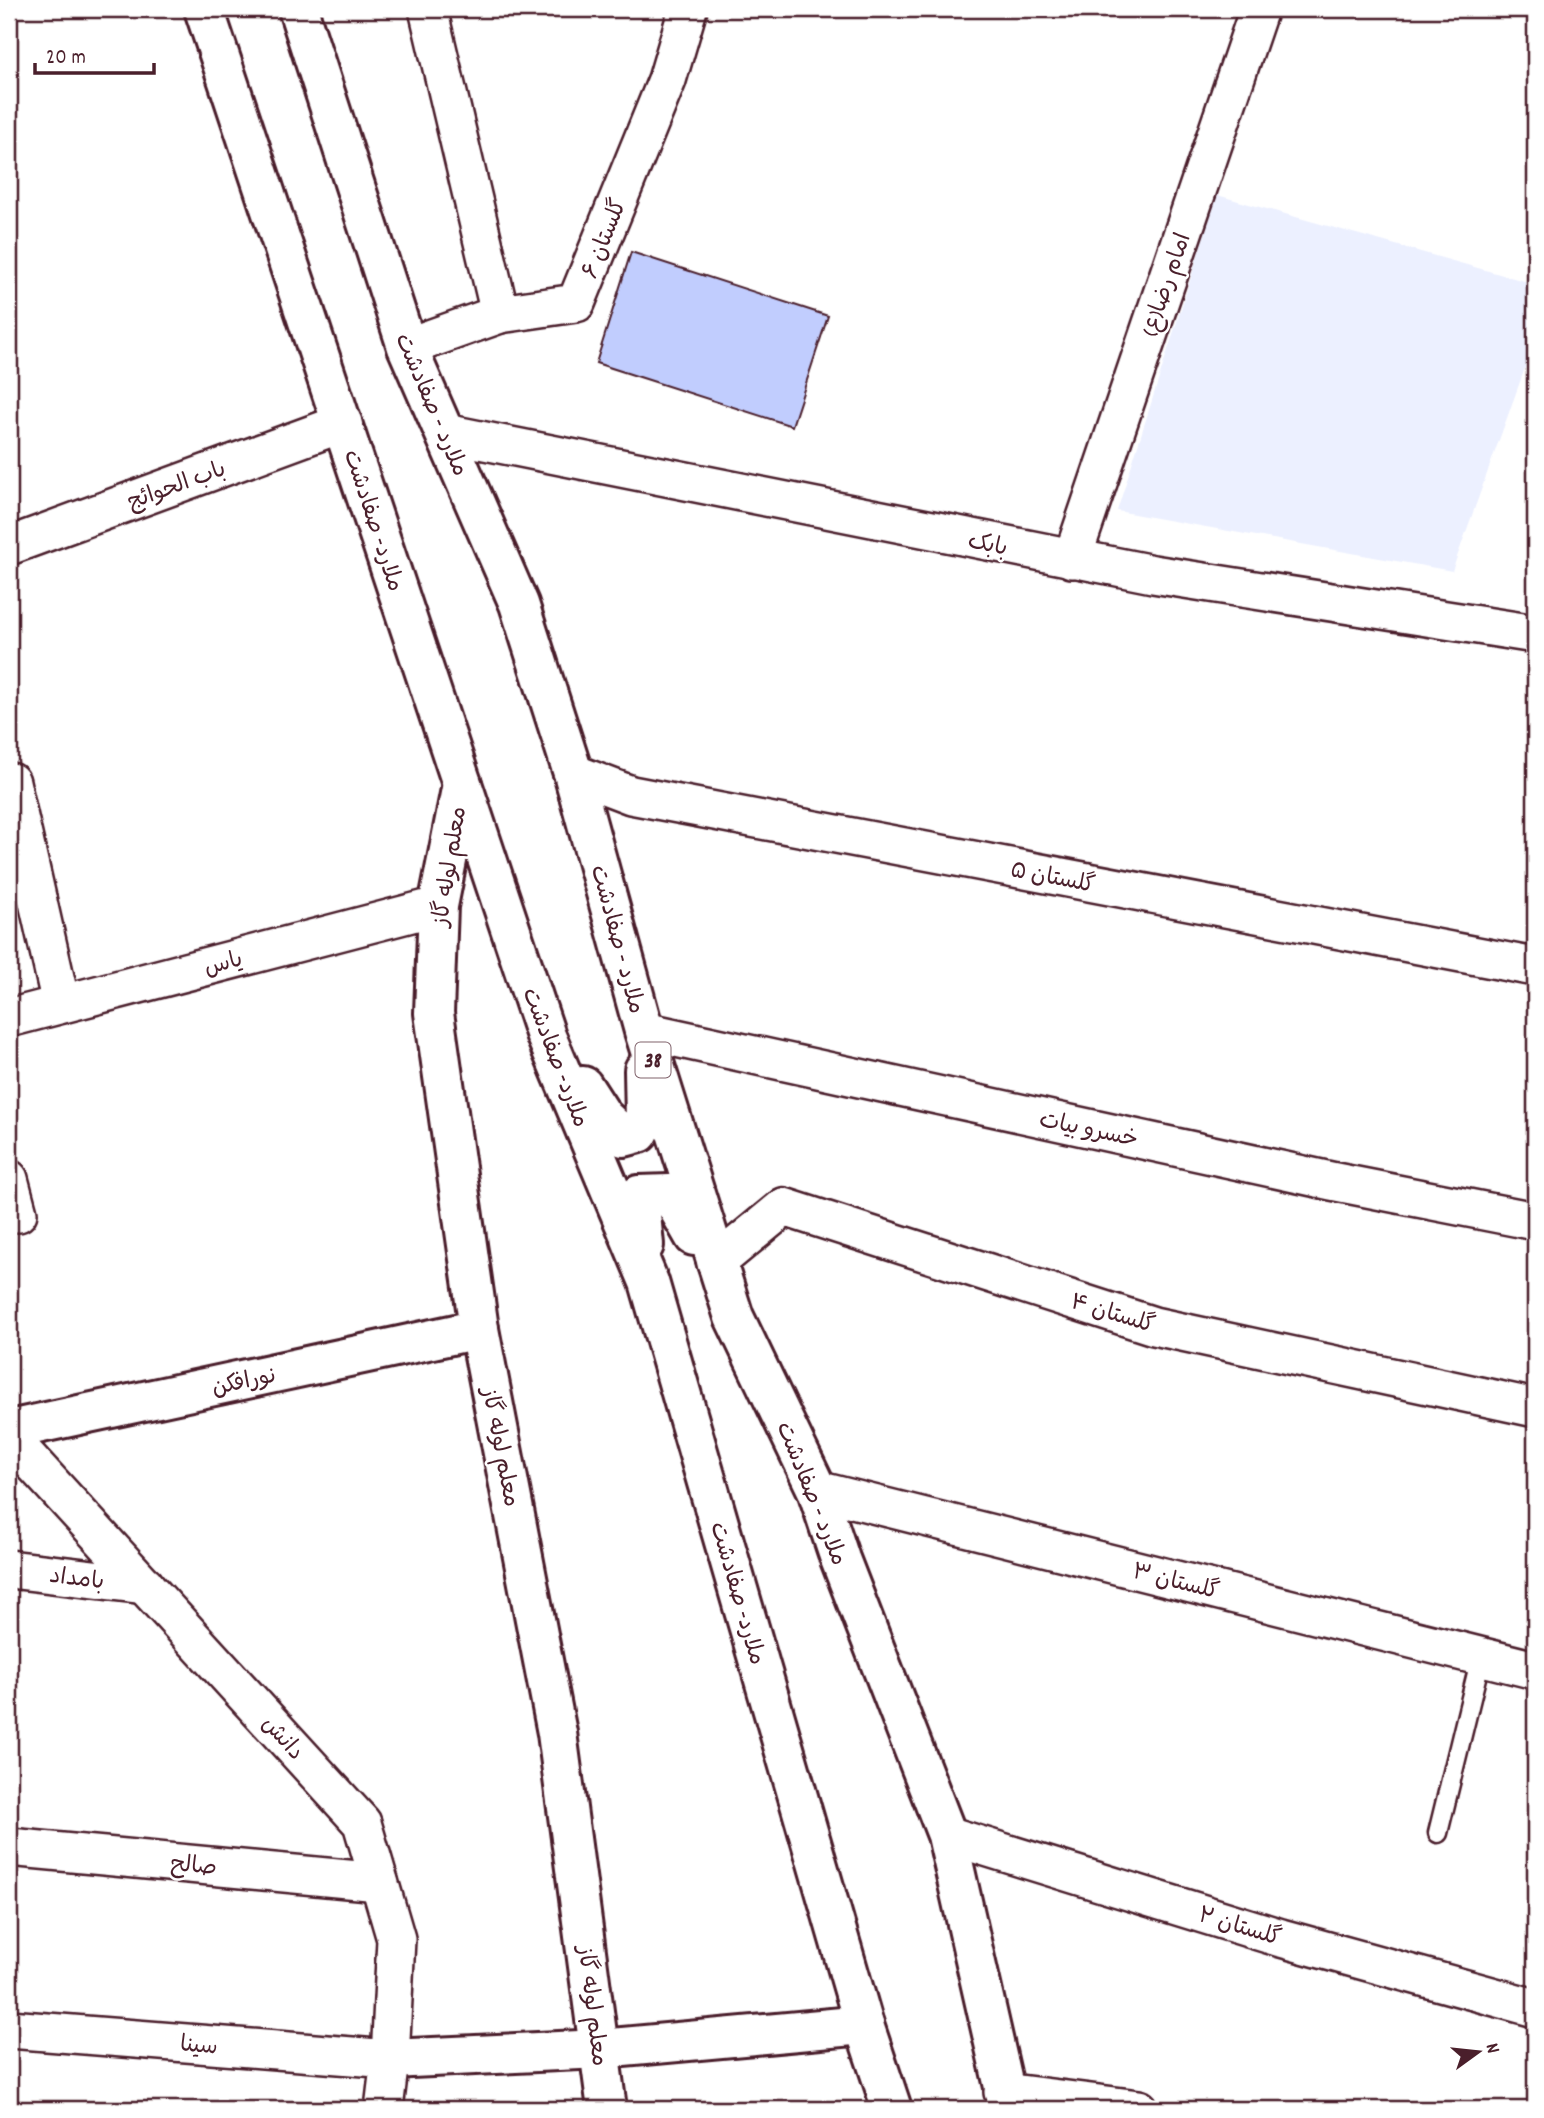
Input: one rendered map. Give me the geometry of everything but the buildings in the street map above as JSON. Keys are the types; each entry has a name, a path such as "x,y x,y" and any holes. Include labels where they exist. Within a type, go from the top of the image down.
{"main road":[{"name":"ملارد- صفادشت","path":"204,9 546,1036 649,1282 864,2025 892,2109"},
{"name":"ملارد - صفادشت","path":"298,9 407,346 519,604 573,773 644,1031 734,1317 817,1490 845,1572 947,1835 1006,2101"},
{"name":"معلم لوله گاز","path":"462,784 438,906 434,1013 480,1329 557,1734 607,2109"},
{"path":"546,1036 603,1117 624,1137 639,1133 645,1121 644,1031"},
{"path":"649,1282 639,1195 670,1194 734,1317"},
{"name":"نورافکن","path":"9,1430 480,1329"},
{"path":"390,2059 601,2049 864,2025"}],"street":[{"path":"428,9 500,314"},
{"name":"گلستان ۶","path":"407,346 500,314 576,303 667,80 688,9"},
{"name":"امام رضا(ع)","path":"1072,559 1259,9"},
{"name":"باب الحوائج","path":"9,546 343,423"},
{"name":"بابک","path":"445,433 1153,575 1535,634"},
{"name":"گلستان ۵","path":"573,773 645,798 1535,967"},
{"path":"11,782 61,1004"},
{"name":"یاس","path":"9,1018 438,906"},
{"name":"خسرو بیات","path":"644,1031 1318,1178 1535,1221"},
{"name":"گلستان ۴","path":"716,1263 784,1207 1154,1326 1535,1408"},
{"name":"دانش","path":"9,1437 362,1823 396,1939 390,2059 384,2109"},
{"name":"گلستان ۳","path":"817,1490 1535,1670"},
{"name":"بامداد","path":"9,1569 145,1585"},
{"name":"گلستان ۲","path":"947,1835 1281,1938 1535,2008"},
{"name":"صالح","path":"9,1847 379,1882"},
{"name":"سینا","path":"9,2029 390,2059"},
{"path":"1006,2101 1139,2109"}],"lane":[{"path":"1438,1833 1481,1657"}],"shaded area":[{"path":"1217,195 1535,284 1535,340 1452,571 1117,511"}]}
